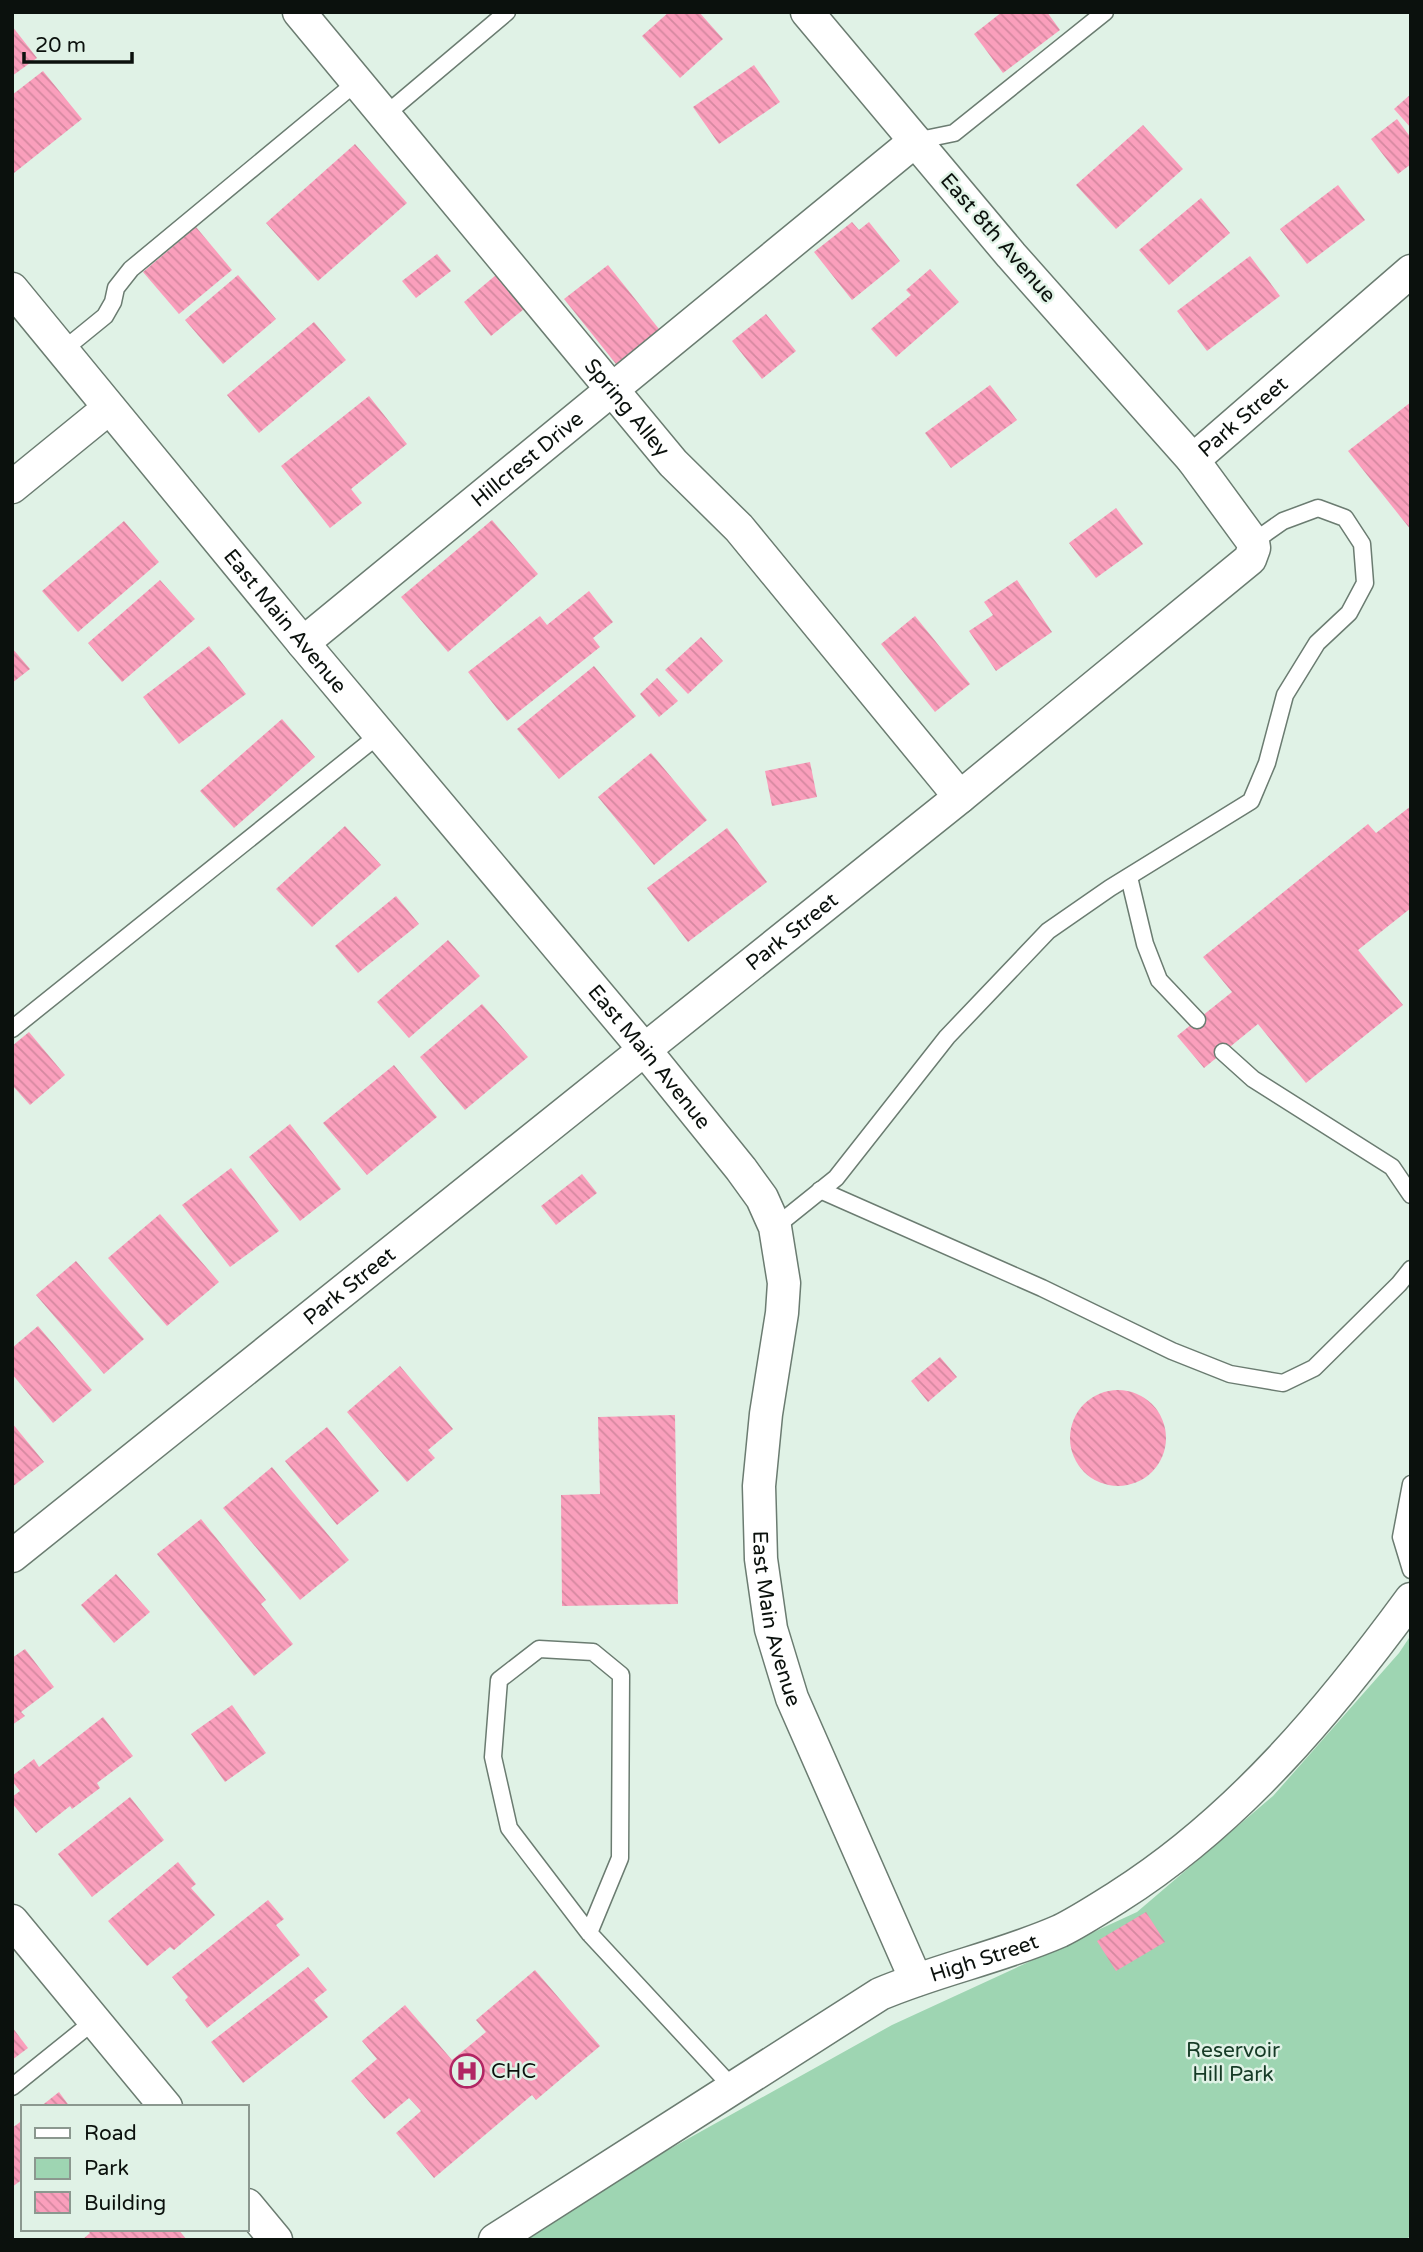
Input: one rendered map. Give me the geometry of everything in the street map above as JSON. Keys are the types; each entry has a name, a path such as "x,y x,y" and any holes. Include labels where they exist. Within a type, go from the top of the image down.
{"street":[{"name":"Spring Alley","path":"299,12 674,463 739,528 960,797"},
{"name":"East 8th Avenue","path":"807,12 1011,255 1193,460"},
{"name":"Hillcrest Drive","path":"303,643 915,141"},
{"name":"Park Street","path":"12,1556 960,797 1245,564 1254,551 1253,542 1193,460 1411,271"},
{"name":"East Main Avenue","path":"12,289 303,643 644,1049 762,1198 775,1227 781,1255 783,1293 759,1486 761,1559 771,1629 792,1698 916,1980"},
{"path":"12,487 108,408"},
{"name":"High Street","path":"495,2240 880,1994 995,1956 1062,1930 1171,1861 1244,1797 1278,1762 1347,1683 1411,1599"},
{"path":"12,1921 164,2105"},
{"path":"248,2206 276,2240"}],"lane":[{"path":"385,115 507,12"},
{"path":"915,141 954,132 1105,12"},
{"path":"62,351 105,316 113,302 116,288 131,269 358,81"},
{"path":"775,1227 836,1178 947,1037 1048,931 1251,801 1267,763 1284,695 1318,643 1349,612 1364,583 1362,544 1345,518 1318,508 1283,521 1253,542"},
{"path":"12,1029 380,734"},
{"path":"1129,877 1145,944 1159,980 1197,1020"},
{"path":"1223,1052 1253,1079 1392,1167 1411,1195"},
{"path":"820,1190 1042,1288 1171,1351 1230,1374 1283,1383 1314,1368 1411,1269"},
{"path":"1411,1484 1401,1537 1411,1570"},
{"path":"589,1933 620,1858 621,1675 593,1652 539,1649 499,1680 493,1758 509,1828 589,1933 733,2088"},
{"path":"12,2087 94,2021"}],"green space":[{"name":"Reservoir Hill Park","path":"1411,1635 1411,2236 1404,2240 521,2240 666,2151 892,2025 1137,1912 1273,1796 1399,1653"}],"building":[{"path":"669,12 699,12 723,39 680,78 642,36"},
{"path":"1002,12 1047,12 1060,30 1003,73 974,34"},
{"path":"12,26 37,58 12,76"},
{"path":"754,65 780,102 719,144 693,107"},
{"path":"43,71 82,119 14,173 12,95"},
{"path":"1411,94 1411,128 1394,109"},
{"path":"1397,119 1411,138 1411,164 1398,174 1371,139"},
{"path":"1143,125 1183,169 1116,229 1076,185"},
{"path":"355,144 407,203 318,281 266,223"},
{"path":"1338,185 1365,220 1307,264 1280,229"},
{"path":"1201,198 1230,233 1169,285 1139,250"},
{"path":"852,222 859,230 869,222 900,261 852,300 814,252"},
{"path":"196,227 232,270 179,314 143,272"},
{"path":"437,254 451,271 416,298 402,281"},
{"path":"1250,256 1280,296 1207,351 1177,311"},
{"path":"608,265 659,329 616,364 564,299"},
{"path":"930,269 959,302 896,357 871,329 911,295 906,290"},
{"path":"238,275 276,319 223,364 185,320"},
{"path":"496,275 524,309 491,336 464,302"},
{"path":"766,314 796,351 762,379 732,341"},
{"path":"314,322 346,360 259,433 227,395"},
{"path":"990,385 1017,420 951,468 925,433"},
{"path":"369,396 407,444 351,489 362,503 330,528 281,466"},
{"path":"1411,402 1411,530 1348,451"},
{"path":"1116,508 1143,544 1096,578 1069,543"},
{"path":"492,520 538,574 448,652 401,597"},
{"path":"124,521 159,562 78,632 42,591"},
{"path":"160,580 195,619 122,682 88,643"},
{"path":"1017,580 1052,632 996,671 969,631 993,615 984,602"},
{"path":"589,591 613,622 593,638 600,647 507,721 468,672 540,616 547,625"},
{"path":"915,616 970,684 935,712 881,644"},
{"path":"701,637 723,661 688,694 665,670"},
{"path":"209,646 246,694 179,744 143,697"},
{"path":"12,648 30,669 12,683"},
{"path":"594,666 636,716 559,779 517,729"},
{"path":"657,678 678,701 659,717 640,694"},
{"path":"282,719 315,757 234,828 200,791"},
{"path":"651,753 707,820 654,865 598,797"},
{"path":"810,762 817,797 772,806 765,771"},
{"path":"1411,806 1411,908 1358,950 1403,1005 1306,1083 1258,1024 1204,1068 1177,1036 1232,992 1203,957 1368,824 1376,833"},
{"path":"345,826 381,865 312,927 276,889"},
{"path":"727,828 767,882 688,942 647,888"},
{"path":"396,896 419,924 358,973 335,946"},
{"path":"448,940 480,976 409,1038 377,1002"},
{"path":"482,1004 528,1057 465,1110 420,1057"},
{"path":"29,1032 65,1075 30,1105 12,1085 12,1046"},
{"path":"394,1065 437,1117 367,1175 323,1123"},
{"path":"290,1124 341,1189 300,1221 249,1157"},
{"path":"231,1168 279,1231 230,1267 182,1205"},
{"path":"582,1174 597,1193 556,1225 541,1206"},
{"path":"160,1214 219,1282 167,1326 108,1258"},
{"path":"76,1261 144,1339 104,1374 36,1295"},
{"path":"38,1326 92,1390 53,1423 12,1374 12,1348"},
{"path":"940,1357 957,1377 928,1402 911,1381"},
{"path":"400,1366 453,1429 428,1450 435,1458 407,1482 347,1412"},
{"path":"1118,1390 1136,1394 1152,1404 1162,1420 1166,1438 1162,1456 1152,1472 1136,1482 1118,1486 1100,1482 1084,1472 1074,1456 1070,1438 1074,1420 1084,1404 1100,1394"},
{"path":"675,1415 678,1604 562,1606 561,1495 600,1494 598,1417"},
{"path":"12,1423 44,1462 12,1487"},
{"path":"327,1427 379,1491 337,1525 285,1461"},
{"path":"272,1467 349,1560 300,1600 223,1508"},
{"path":"201,1519 266,1600 261,1604 293,1644 254,1676 157,1554"},
{"path":"116,1574 150,1612 114,1643 81,1605"},
{"path":"25,1649 54,1687 21,1712 25,1716 12,1725 12,1658"},
{"path":"232,1705 266,1753 225,1782 191,1734"},
{"path":"103,1717 133,1756 97,1783 100,1788 72,1809 70,1806 36,1833 12,1803 12,1797 20,1791 12,1781 12,1776 34,1759 39,1767"},
{"path":"130,1797 164,1840 92,1897 58,1854"},
{"path":"178,1862 196,1884 191,1888 215,1915 174,1950 170,1947 147,1966 108,1921"},
{"path":"268,1900 284,1919 276,1925 300,1955 207,2028 185,2000 188,1997 172,1977"},
{"path":"1146,1912 1165,1942 1116,1971 1097,1941"},
{"path":"308,1967 327,1990 314,2000 328,2017 243,2083 211,2042"},
{"name":"CHC","path":"535,1970 600,2046 536,2100 532,2095 434,2178 396,2133 421,2111 409,2098 384,2119 351,2081 377,2059 362,2041 405,2005 452,2060 486,2032 476,2020"},
{"path":"12,2027 28,2048 12,2060"},
{"path":"59,2092 69,2105 43,2105"},
{"path":"21,2121 21,2180 12,2187 12,2128"},
{"path":"88,2231 180,2231 187,2240 82,2240 90,2233"}],"place":[{"name":"CHC","path":"467,2071"}]}
